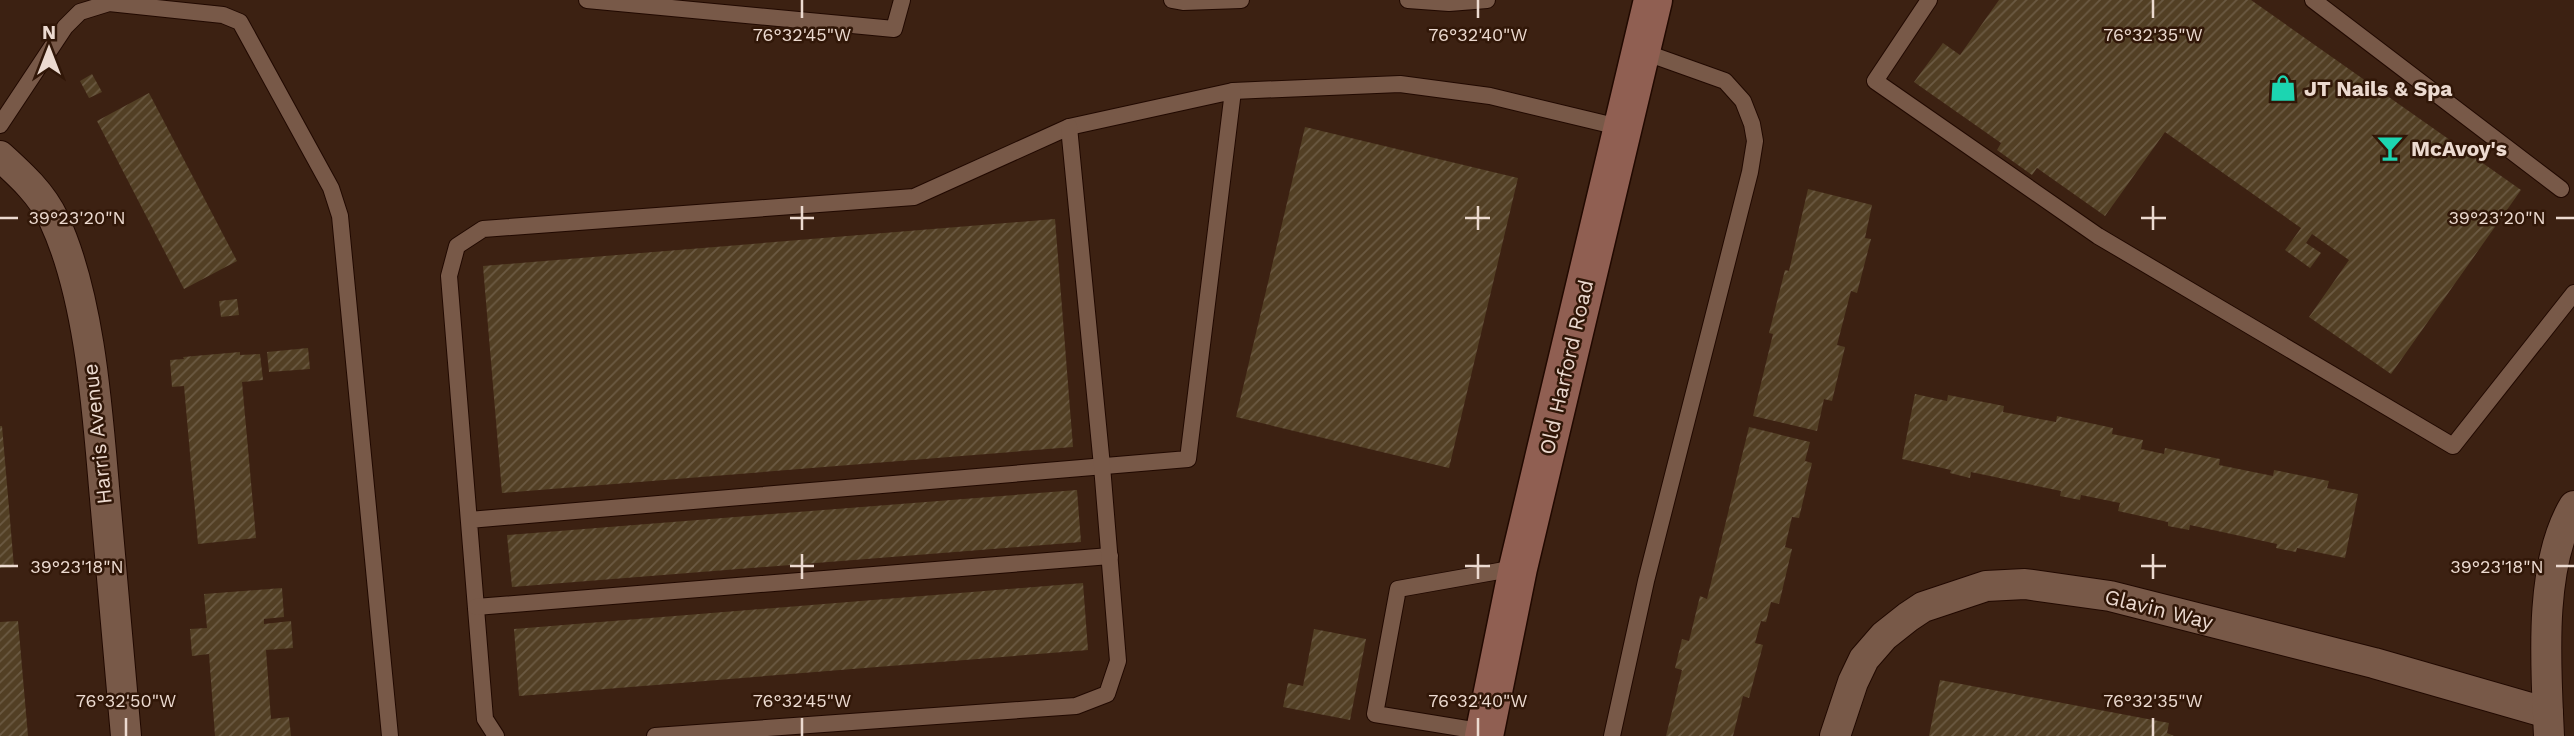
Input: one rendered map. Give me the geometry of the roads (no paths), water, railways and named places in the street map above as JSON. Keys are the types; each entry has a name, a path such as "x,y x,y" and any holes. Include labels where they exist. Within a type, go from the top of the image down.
{"street":[{"name":"Old Harford Road","path":"1484,734 1518,568 1653,0"},
{"name":"Harris Avenue","path":"0,156 29,181 53,218 68,256 79,306 97,406 126,736"},
{"path":"2549,725 2546,620 2558,549 2574,506"},
{"name":"Glavin Way","path":"1835,736 1853,682 1864,659 1884,636 1923,607 1986,586 2025,584 2110,596 2374,663 2549,725"}],"lane":[{"path":"587,0 644,3 894,29 902,0"},
{"path":"1172,0 1241,0"},
{"path":"1408,0 1449,3 1487,0"},
{"path":"1929,0 1875,81 2098,236 2453,446 2574,293"},
{"path":"2314,0 2561,189"},
{"path":"0,125 65,27 80,12 109,3 223,15 240,22 331,188 340,216 390,736"},
{"path":"1612,736 1646,581 1750,172 1755,141 1743,101 1725,81 1641,51"},
{"path":"496,736 485,719 449,276 457,246 482,229 914,197 1069,127 1233,92 1400,84 1490,96 1623,128"},
{"path":"469,520 1188,460 1233,92"},
{"path":"655,736 1076,706 1107,694 1118,661 1069,127"},
{"path":"476,607 1110,556"},
{"path":"1484,734 1375,714 1398,589 1518,568"}],"place":[{"name":"JT Nails & Spa","path":"2283,88"},
{"name":"McAvoy's","path":"2390,148"}]}
